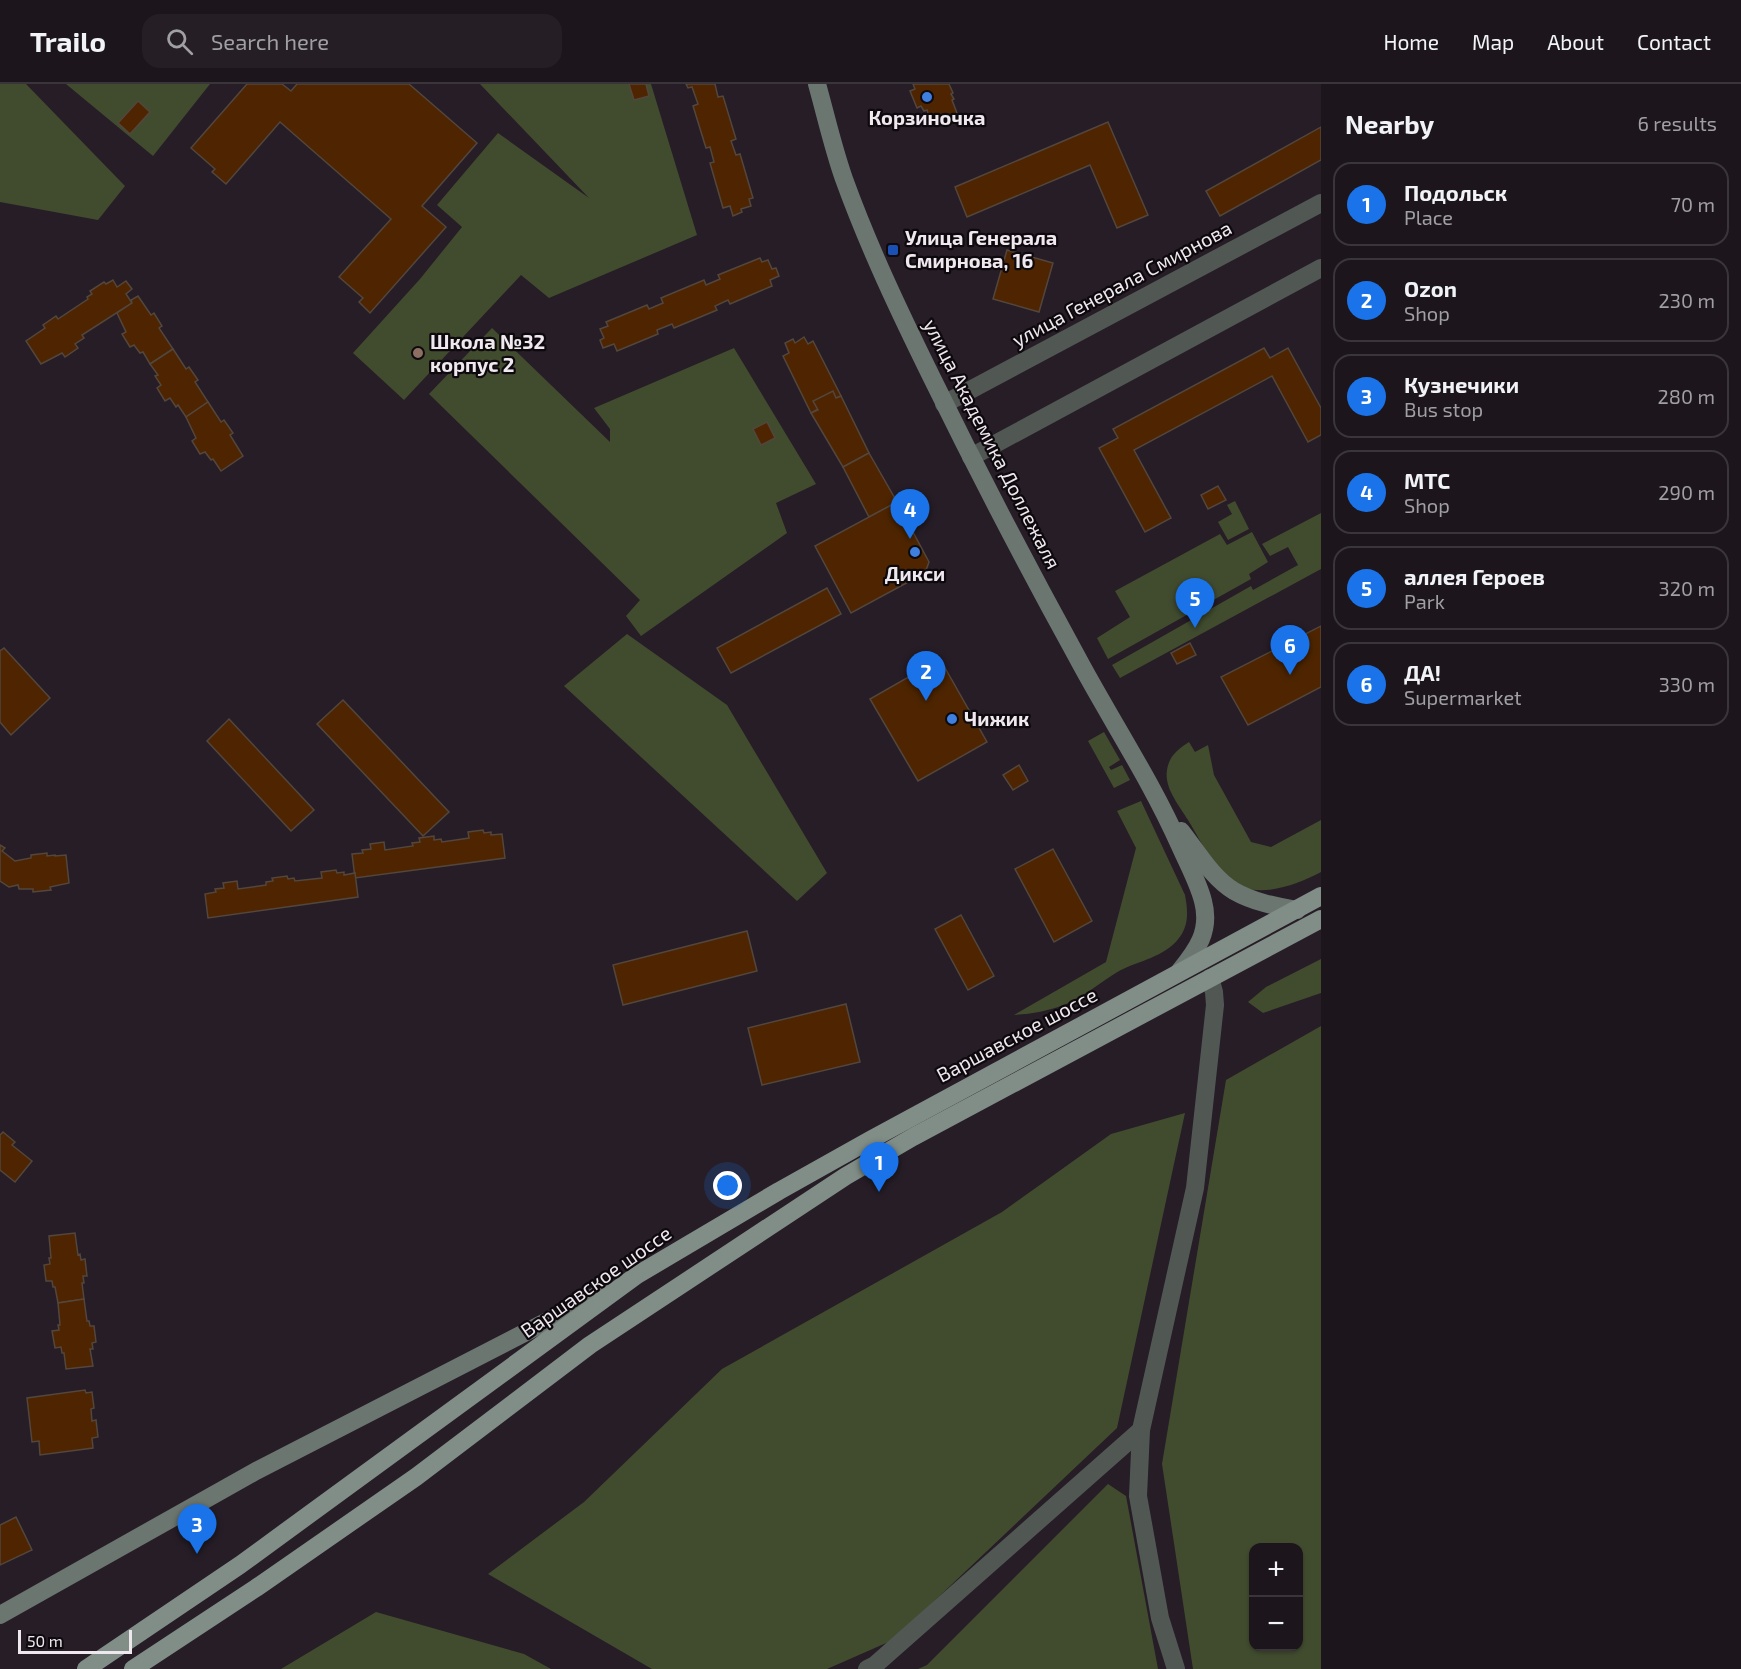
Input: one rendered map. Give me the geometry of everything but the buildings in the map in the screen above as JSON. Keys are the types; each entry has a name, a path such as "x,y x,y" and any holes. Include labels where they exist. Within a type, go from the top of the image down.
{"main road":[{"name":"улица Академика Доллежаля","path":"817,84 843,177 875,258 944,404 1096,693 1164,808 1194,876 1203,901 1204,932 1197,951 1176,975"},
{"name":"улица Академика Доллежаля","path":"1164,808 1222,882 1234,891 1262,903 1297,910"},
{"name":"Варшавское шоссе","path":"86,1669 240,1565 637,1275 860,1145 1321,896"},
{"name":"Варшавское шоссе","path":"133,1669 298,1560 416,1477 590,1345 846,1176 913,1137 1321,919"},
{"path":"0,1615 256,1471 637,1275"}],"street":[{"name":"улица Генерала Смирнова","path":"944,404 1321,203"},
{"path":"971,457 1321,268"},
{"path":"1176,1669 1160,1618 1138,1496 1141,1430 1195,1188 1215,1005 1210,978"},
{"path":"867,1669 875,1665 1141,1430"}],"green space":[{"path":"0,84 26,84 125,186 98,220 0,202"},
{"path":"66,84 210,84 153,156"},
{"path":"480,84 651,84 697,235 549,298 521,275 404,400 353,353 420,279 462,227 437,205 498,133 589,198"},
{"path":"492,328 610,442 610,429 594,408 734,348 816,484 776,503 787,533 641,636 626,616 640,600 429,394"},
{"path":"1235,501 1249,529 1228,540 1218,522 1232,514 1227,505"},
{"path":"1321,513 1321,569 1120,678 1112,665 1251,586 1253,590 1298,565 1288,547 1270,556 1262,544"},
{"path":"1252,532 1268,562 1249,574 1251,579 1108,659 1097,638 1130,617 1115,591 1220,534 1227,545"},
{"path":"627,634 727,705 827,873 797,901 564,686"},
{"path":"1104,732 1120,760 1109,767 1111,770 1122,765 1130,780 1114,788 1088,741"},
{"path":"1189,742 1195,752 1208,745 1214,775 1251,842 1271,847 1321,820 1321,872 1287,886 1263,890 1240,887 1224,877 1177,802 1168,783 1167,770 1172,757"},
{"path":"1141,801 1185,895 1187,918 1185,928 1179,938 1166,950 1119,971 1071,1002 1046,1011 1014,1015 1106,962 1136,848 1117,811"},
{"path":"1321,959 1321,993 1263,1013 1248,1002 1266,987"},
{"path":"1321,1026 1321,1669 1193,1669 1162,1464 1226,1080"},
{"path":"1185,1113 1117,1428 893,1640 827,1669 652,1669 488,1574 584,1502 722,1369 1002,1212 1111,1134"},
{"path":"1108,1484 1126,1496 1158,1669 918,1669 927,1665"},
{"path":"376,1612 524,1654 551,1669 281,1669"}],"place":[{"name":"Корзиночка","path":"927,97"},
{"name":"Улица Генерала Смирнова, 16","path":"893,250"},
{"name":"Школа №32 корпус 2","path":"418,353"},
{"name":"МТС","path":"910,539"},
{"name":"Дикси","path":"915,552"},
{"name":"аллея Героев","path":"1195,628"},
{"name":"ДА!","path":"1290,675"},
{"name":"Ozon","path":"926,701"},
{"name":"Чижик","path":"952,719"},
{"name":"Подольск","path":"879,1192"},
{"name":"Кузнечики","path":"197,1554"}]}
